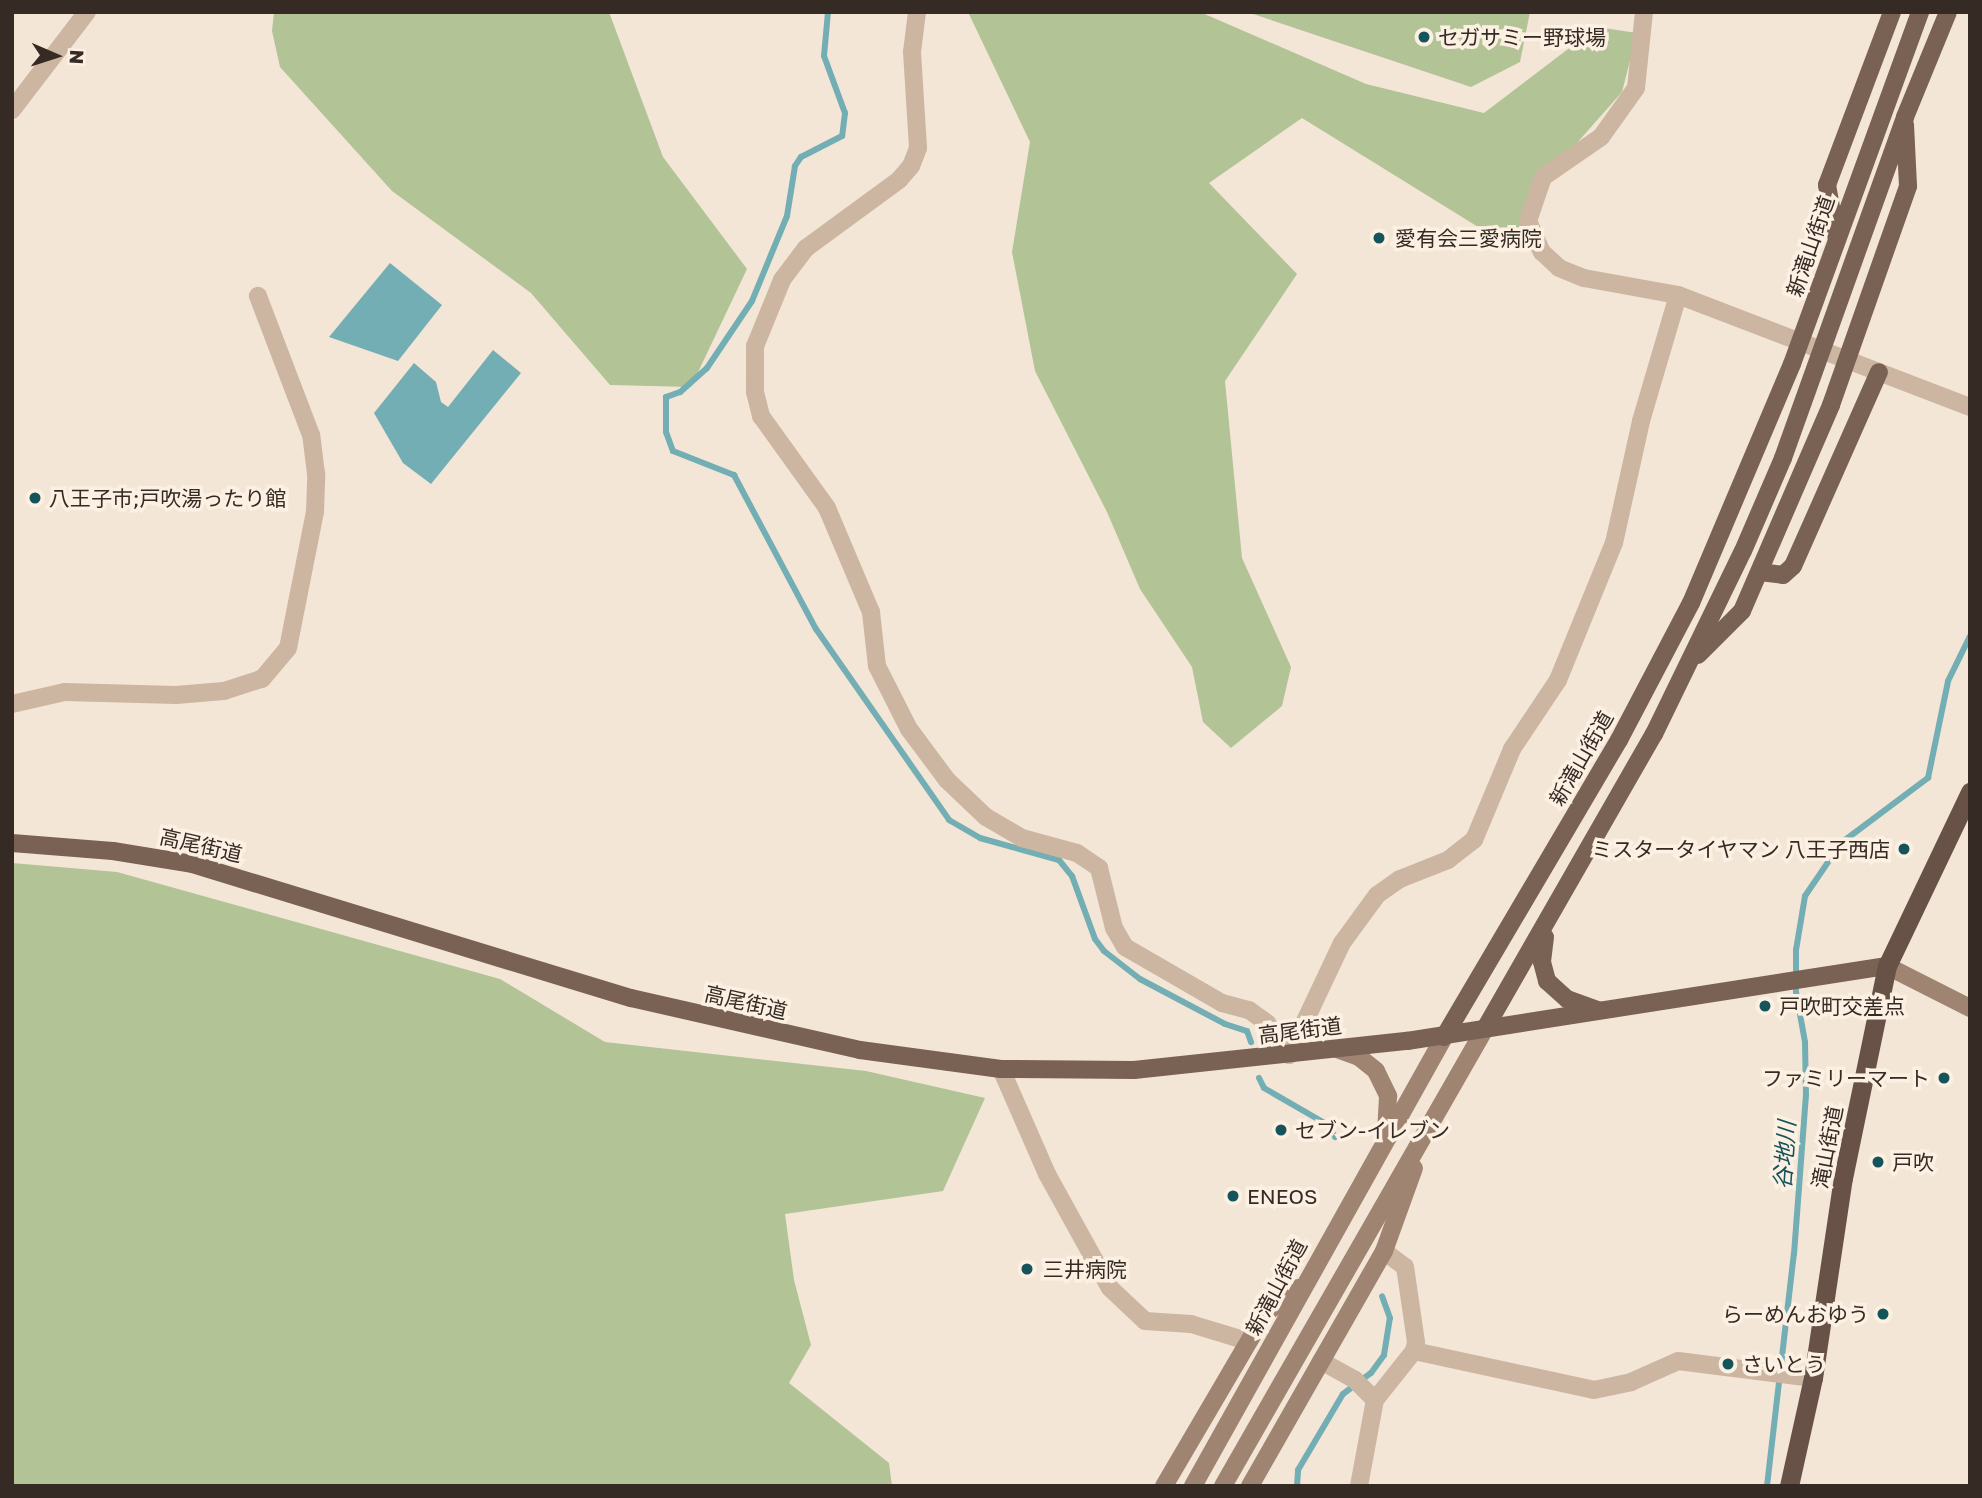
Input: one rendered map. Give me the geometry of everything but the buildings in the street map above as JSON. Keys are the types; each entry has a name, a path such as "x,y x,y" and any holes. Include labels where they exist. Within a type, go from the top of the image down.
{"highway":[{"name":"滝山街道","path":"1789,1486 1843,1178 1887,966 1970,792"}],"main road":[{"path":"1837,240 1828,199 1832,167 1892,12"},
{"name":"新滝山街道","path":"1193,1486 1380,1146 1619,740 1691,603 1757,451 1920,12"},
{"path":"1223,1486 1433,1115 1546,930 1692,660 1783,458 1905,117 1948,12"},
{"path":"1692,660 1735,621 1760,572 1831,405 1910,174 1905,117"},
{"path":"1760,572 1783,575 1793,566 1873,370"},
{"name":"高尾街道","path":"12,843 113,851 191,864 631,998 860,1050 1000,1069 1133,1070 1289,1055 1444,1037 1486,1027 1786,984 1887,966"},
{"path":"1546,930 1542,962 1547,981 1567,999 1607,1011"},
{"path":"1887,966 1970,1008"},
{"path":"1337,1049 1359,1057 1376,1071 1385,1087 1388,1123 1380,1146"},
{"path":"1250,1486 1384,1251 1433,1115"},
{"path":"1164,1486 1265,1314 1302,1285"}],"street":[{"path":"12,110 87,12"},
{"path":"917,12 912,52 918,148 915,157 900,180 836,222 806,248 782,280 755,346 755,392 761,416 827,508 871,612 877,666 909,729 947,780 986,817 1022,838 1077,853 1099,868 1114,928 1125,947 1222,1003 1249,1010 1267,1023 1289,1055"},
{"path":"1644,12 1636,88 1601,137 1543,177 1528,221 1532,238 1559,268 1584,278 1678,295 1970,407"},
{"path":"1289,1055 1342,943 1377,895 1400,879 1448,860 1474,840 1512,749 1558,680 1614,543 1641,421 1678,295"},
{"path":"12,704 65,692 176,695 224,691 262,678 288,648 315,512 316,474 311,435 258,296"},
{"path":"1000,1069 1046,1174 1110,1288 1145,1321 1191,1324 1247,1341"},
{"path":"1359,1486 1371,1397 1414,1351 1405,1267 1384,1251"},
{"path":"1414,1351 1594,1390 1631,1382 1678,1361 1806,1377"},
{"path":"1321,1361 1354,1380 1371,1397"}],"green space":[{"path":"274,12 609,12 663,157 747,269 691,387 610,385 531,293 392,191 280,67 272,31"},
{"path":"968,12 1200,12 1366,84 1484,113 1597,27 1637,33 1622,92 1561,161 1517,251 1302,118 1209,183 1297,274 1225,381 1242,558 1291,667 1282,706 1231,748 1203,722 1192,667 1140,589 1107,512 1035,371 1012,252 1030,142"},
{"name":"セガサミー野球場","path":"1247,12 1530,12 1520,62 1471,87"},
{"path":"12,863 117,872 500,979 605,1042 866,1071 985,1098 943,1191 785,1214 794,1280 811,1345 789,1383 889,1463 892,1486 12,1486"}],"water":[{"path":"390,263 442,305 398,361 329,337"},
{"path":"493,350 521,373 431,484 403,463 374,413 414,363 436,382 441,402 448,407"}],"waterway":[{"path":"828,12 824,56 845,113 842,136 801,157 795,166 787,216 752,301 707,368 680,392 666,397 666,432 673,451 734,475 816,629 949,820 980,838 1059,860 1072,876 1095,939 1104,951 1140,979 1225,1024 1247,1031 1251,1042"},
{"name":"谷地川","path":"1767,1486 1794,1254 1806,1095 1805,1042 1796,992 1796,950 1805,896 1841,843 1928,778 1948,681 1970,636"},
{"path":"1259,1078 1264,1088 1328,1125 1335,1137"},
{"path":"1297,1486 1298,1470 1343,1394 1371,1373 1384,1355 1390,1318 1382,1296"}],"place":[{"name":"セガサミー野球場","path":"1424,37"},
{"name":"愛有会三愛病院","path":"1379,238"},
{"name":"八王子市;戸吹湯ったり館","path":"35,498"},
{"name":"ミスタータイヤマン 八王子西店","path":"1904,849"},
{"name":"戸吹町交差点","path":"1765,1006"},
{"name":"ファミリーマート","path":"1944,1078"},
{"name":"セブン-イレブン","path":"1281,1130"},
{"name":"戸吹","path":"1878,1162"},
{"name":"ENEOS","path":"1233,1196"},
{"name":"三井病院","path":"1027,1269"},
{"name":"らーめんおゆう","path":"1883,1314"},
{"name":"さいとう","path":"1728,1364"}]}
